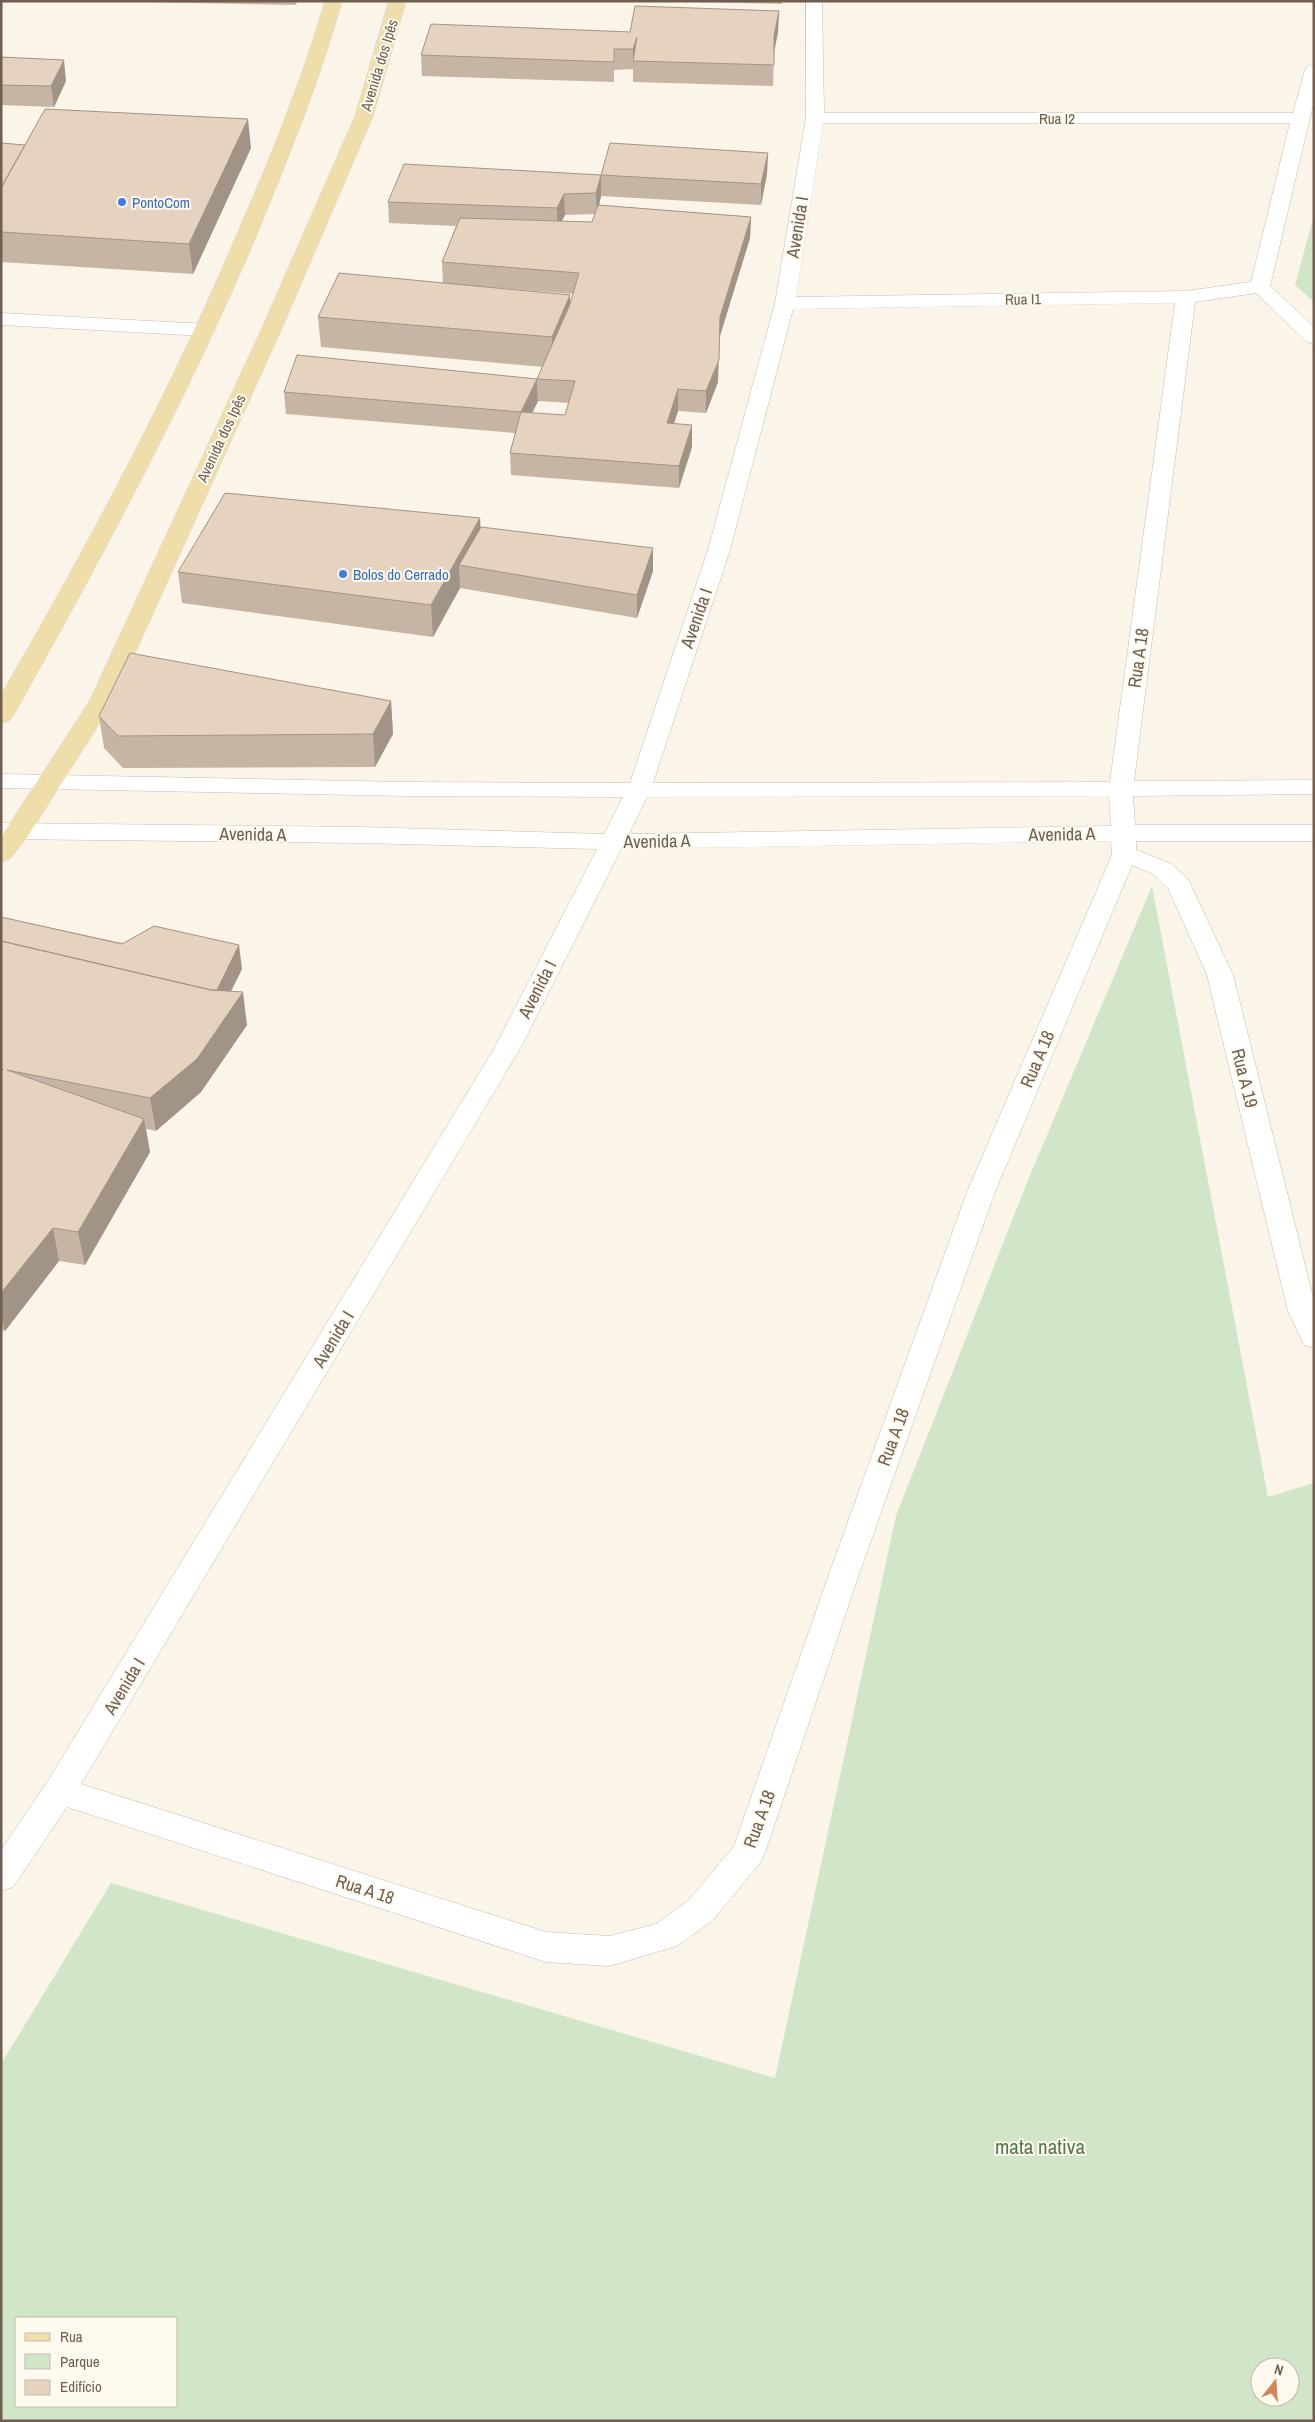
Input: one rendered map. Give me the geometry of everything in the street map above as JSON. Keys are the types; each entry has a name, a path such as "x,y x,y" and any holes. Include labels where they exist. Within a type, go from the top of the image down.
{"main road":[{"path":"1,716 100,542 206,330 277,162 334,1"},
{"name":"Avenida dos Ipês","path":"1,854 10,831 50,781 101,702 272,328 364,116 398,1"}],"street":[{"name":"Avenida I","path":"1,1877 60,1791 508,1048 639,790 719,550 785,304 816,118 814,1"},
{"path":"1314,70 1300,118 1260,287 1314,338"},
{"name":"Rua I2","path":"816,118 1300,118"},
{"name":"Rua I1","path":"785,304 1186,296 1260,287"},
{"name":"Rua A 18","path":"60,1791 546,1947 609,1951 665,1936 701,1910 748,1853 846,1568 981,1192 1123,844 1121,787 1186,296"},
{"path":"1,319 206,330"},
{"path":"1,781 406,789 639,790 908,791 1314,786"},
{"name":"Avenida A","path":"10,831 361,835 611,842 1123,844 1314,833"},
{"name":"Rua A 19","path":"1123,844 1170,873 1179,885 1220,975 1302,1311 1314,1338"}],"green space":[{"path":"1314,215 1314,302 1295,285"},
{"name":"mata nativa","path":"1152,886 1268,1497 1314,1483 1314,2421 1,2421 1,2064 111,1883 775,2078 896,1516 1026,1185"}],"building":[{"path":"635,6 779,11 774,36 774,65 633,61 637,37 633,49 614,49 614,62 421,55 431,24 630,32"},
{"path":"1,57 64,60 51,86 1,85"},
{"path":"45,109 248,119 189,244 1,232 1,188"},
{"path":"1,143 25,145 1,188"},
{"path":"610,143 768,153 761,184 601,175"},
{"path":"404,164 601,175 596,193 564,194 557,208 388,202"},
{"path":"598,205 751,217 720,317 719,360 706,391 678,389 667,423 692,425 679,466 510,453 521,412 565,415 575,381 537,379 570,304 579,273 442,262 460,218 592,222"},
{"path":"339,273 570,295 552,337 318,317"},
{"path":"297,355 537,379 521,412 284,392"},
{"path":"225,493 480,518 431,605 178,572"},
{"path":"481,527 653,548 637,595 459,565"},
{"path":"130,653 391,701 373,734 118,736 99,716"},
{"path":"1,917 122,944 154,926 239,945 217,990 211,990 1,941"},
{"path":"1,941 211,990 243,992 197,1059 150,1098 7,1070 144,1119 78,1232 53,1228 1,1293 1,1072 3,1069 1,1069"}],"place":[{"name":"PontoCom","path":"122,202"},
{"name":"Bolos do Cerrado","path":"343,574"}]}
